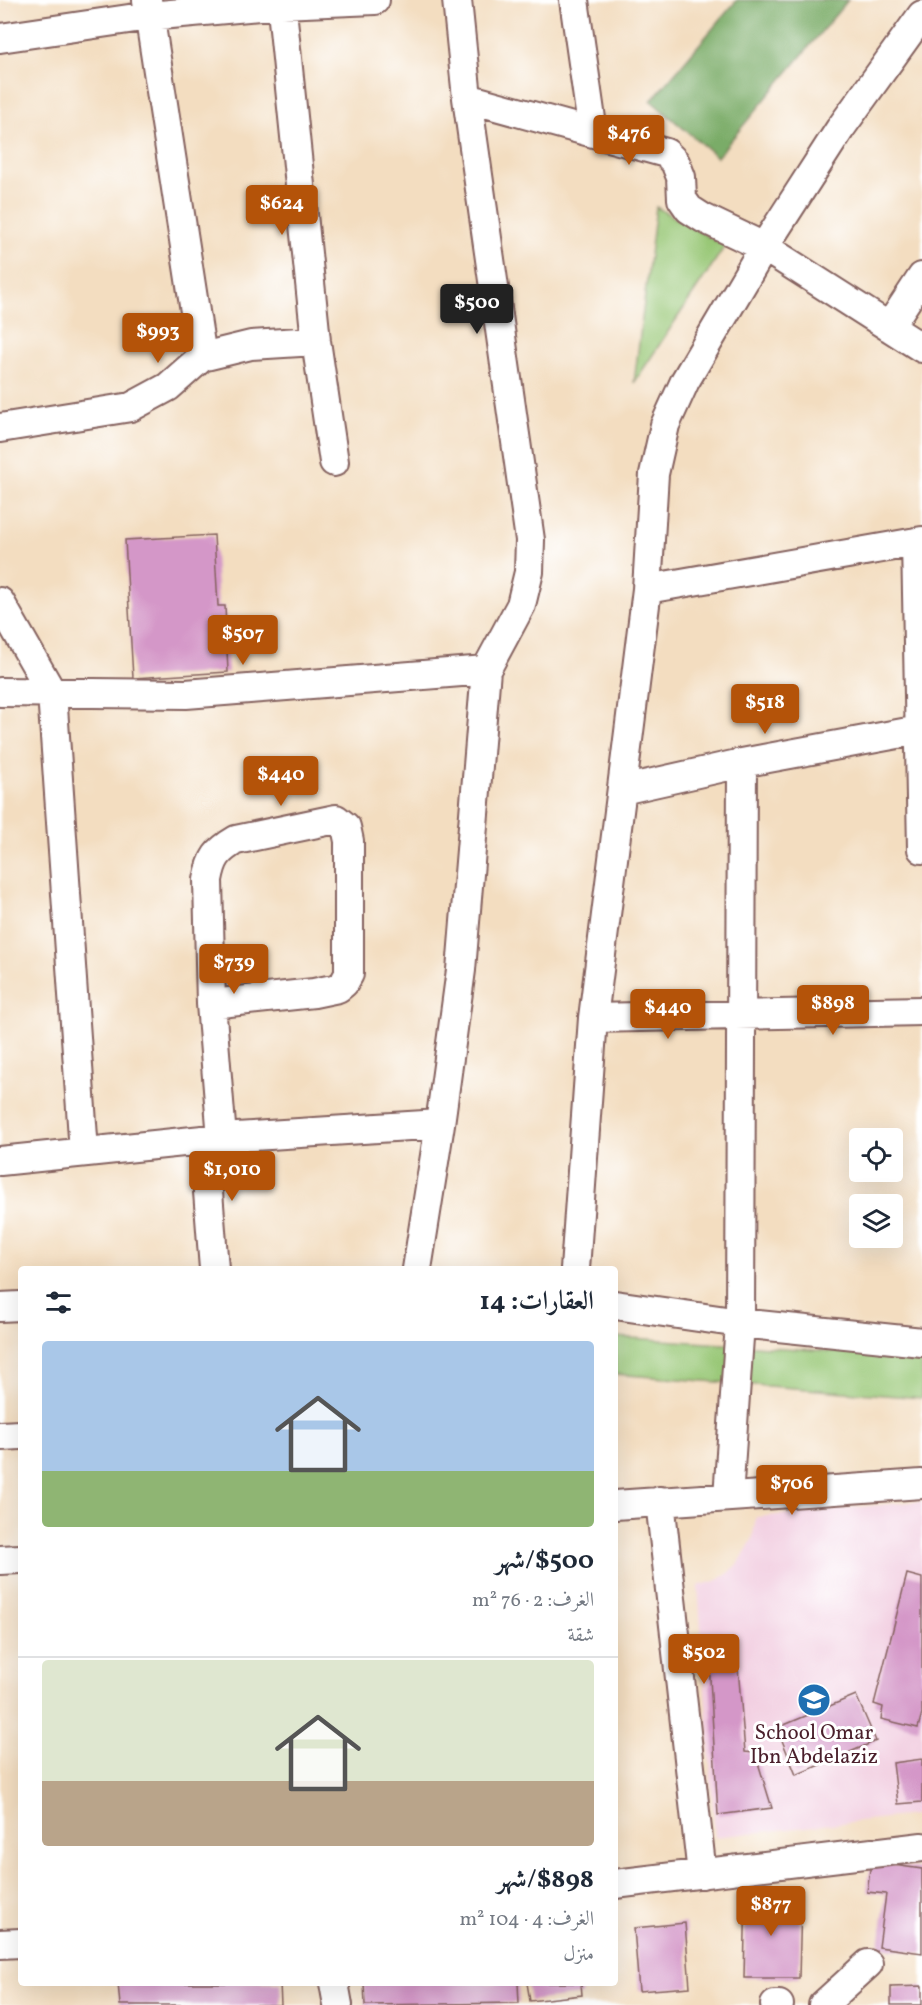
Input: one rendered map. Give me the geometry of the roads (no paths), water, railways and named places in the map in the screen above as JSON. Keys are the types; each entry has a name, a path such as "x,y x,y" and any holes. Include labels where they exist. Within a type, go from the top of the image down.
{"street":[{"path":"0,38 148,8 375,0"},
{"path":"417,1266 461,969 486,670 521,605 529,572 530,540 467,98 457,0"},
{"path":"574,0 593,133"},
{"path":"281,2 316,342 334,462"},
{"path":"148,8 202,357"},
{"path":"574,1266 593,1018 647,589 654,474 665,425 685,381 764,247 840,129 922,15"},
{"path":"467,98 666,153 675,162 681,177 682,199 689,209 764,247 922,348"},
{"path":"889,327 922,277"},
{"path":"0,428 131,407 168,387 202,357 251,345 316,342"},
{"path":"647,589 919,542 919,730 922,849"},
{"path":"0,602 52,693 84,1152"},
{"path":"0,692 186,694 486,670"},
{"path":"622,790 742,763 919,730"},
{"path":"728,1497 740,1323 742,763"},
{"path":"211,1004 314,993 338,988 344,983 349,974 349,841 346,827 336,819 236,840 216,855 211,866 208,880 214,1266"},
{"path":"593,1018 922,1011"},
{"path":"0,1161 213,1139 440,1124"},
{"path":"618,1305 740,1323 922,1342"},
{"path":"0,1307 18,1306"},
{"path":"0,1436 18,1435"},
{"path":"618,1505 922,1484"},
{"path":"660,1501 702,1874"},
{"path":"0,1560 18,1558"},
{"path":"618,1884 922,1847"},
{"path":"0,1944 18,1943"},
{"path":"823,2005 868,1964"},
{"path":"335,1986 338,2005"}],"place":[{"name":"School Omar Ibn Abdelaziz","path":"814,1700"}]}
